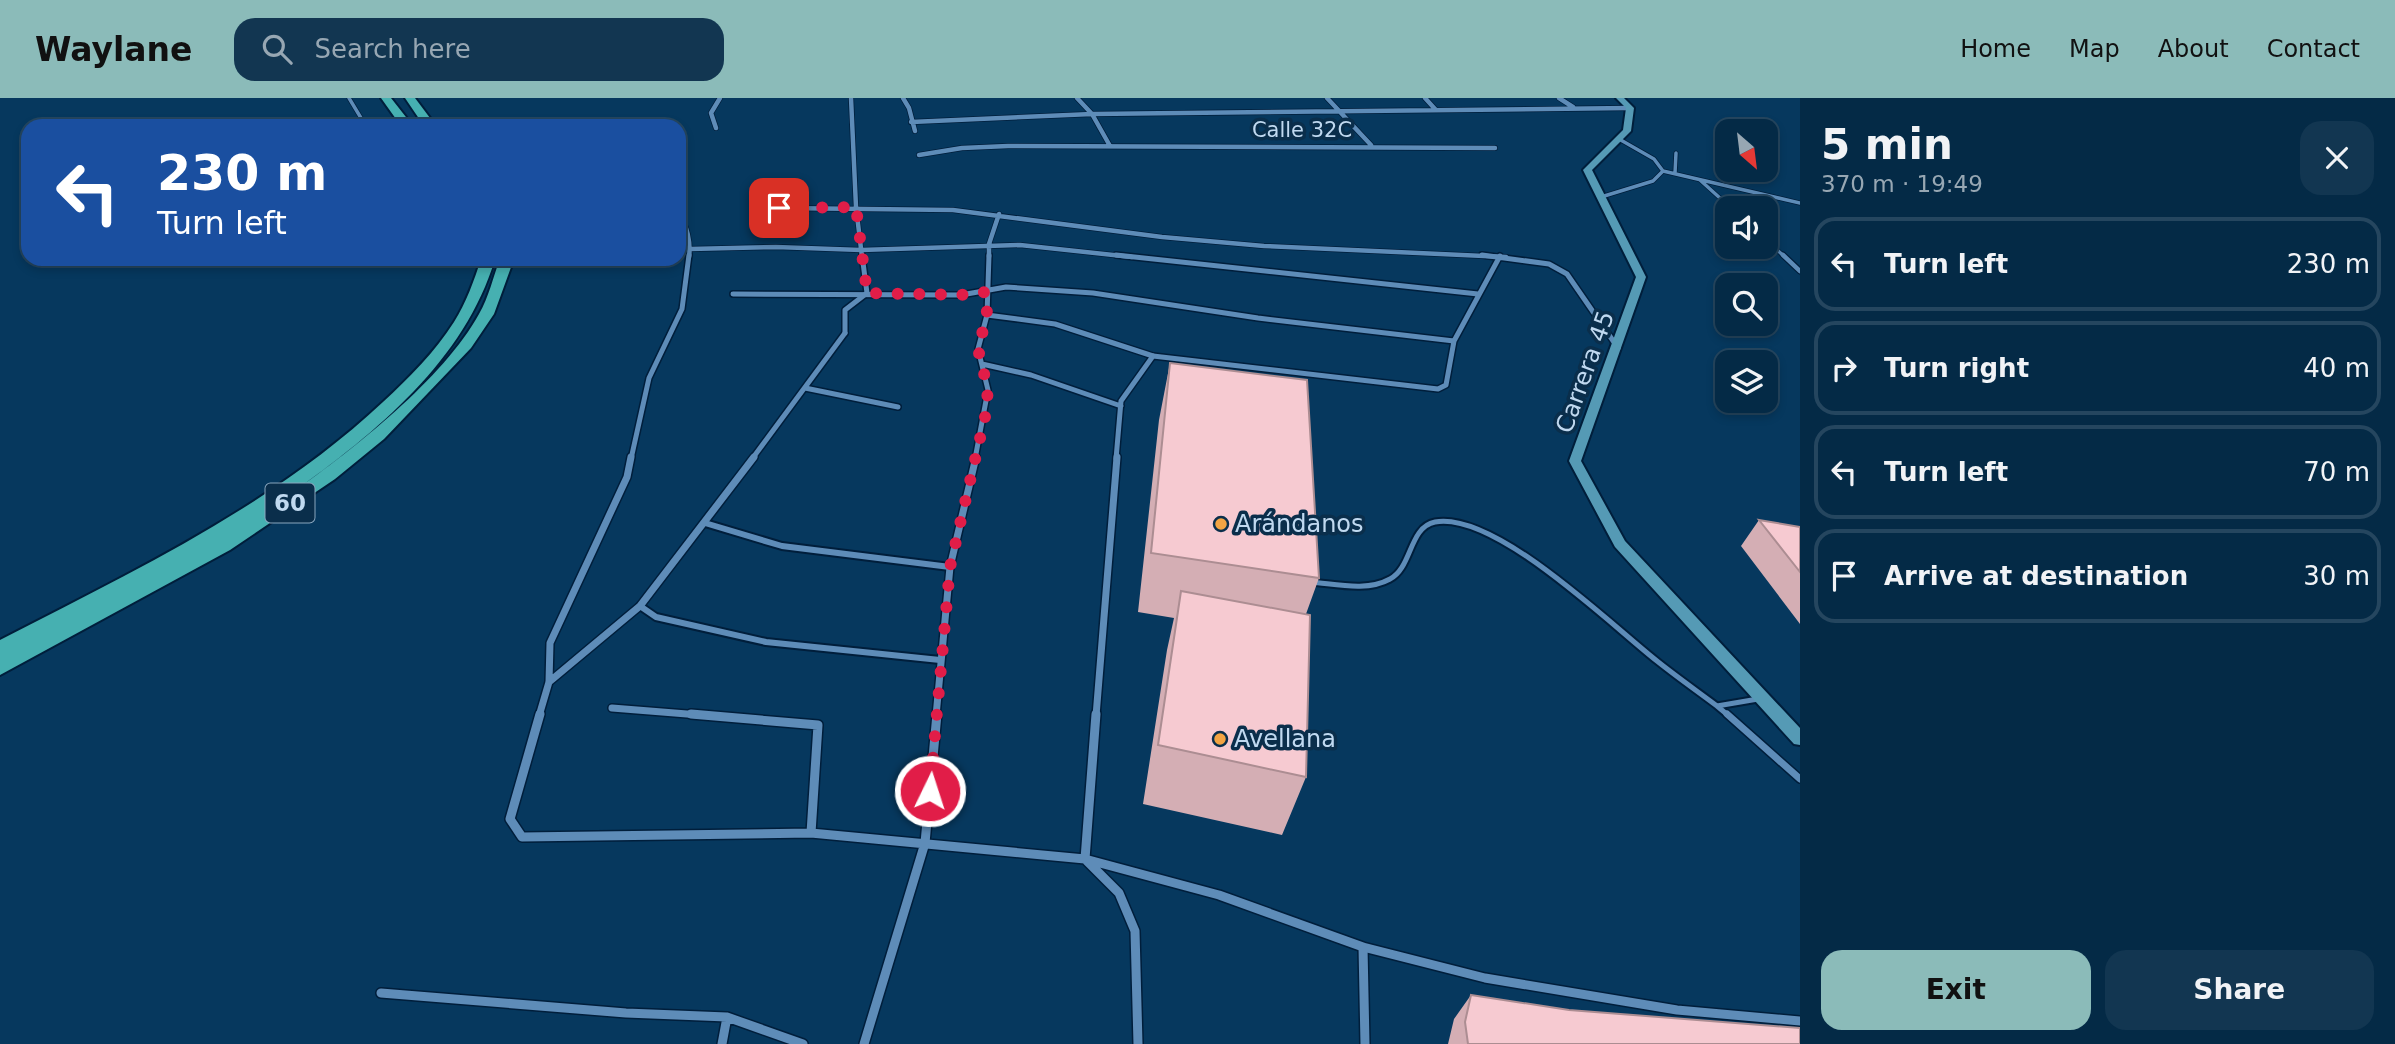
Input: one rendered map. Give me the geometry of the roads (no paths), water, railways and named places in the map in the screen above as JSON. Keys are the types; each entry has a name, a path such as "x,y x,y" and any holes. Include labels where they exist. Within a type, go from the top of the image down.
{"highway":[{"path":"386,98 402,119"},
{"path":"410,98 425,119"},
{"name":"60","path":"0,649 191,548 248,515 327,460 387,409 430,364 470,309 485,266"},
{"name":"60","path":"0,667 220,549 340,468 413,403 462,351 489,310 505,266"}],"main road":[{"path":"1620,98 1630,108"},
{"name":"Carrera 45","path":"1630,108 1627,131 1587,170 1641,277 1618,348 1602,381 1575,461 1620,544 1800,739"}],"street":[{"path":"716,128 711,113 720,98"},
{"path":"851,98 856,207 867,293"},
{"path":"903,98 909,108 915,131"},
{"path":"1077,98 1092,114 1110,146"},
{"path":"1327,98 1371,145"},
{"path":"1425,98 1435,109"},
{"path":"1559,98 1574,107"},
{"path":"911,122 1092,114 1630,108"},
{"name":"Calle 32C","path":"919,155 953,149 1110,146 1371,145 1495,148"},
{"path":"779,208 953,210 1162,237 1264,246 1500,256 1549,264 1567,274 1618,348"},
{"path":"864,1044 925,843 950,567 985,417 988,390 978,349 987,315 989,244 999,214"},
{"path":"686,230 690,249 682,309 649,378 627,477 550,643 549,682 510,818 522,837 811,833 1085,859 1219,895 1363,947 1485,978 1677,1010 1800,1021"},
{"path":"690,249 776,247 861,250 1020,245 1478,294"},
{"path":"987,315 1055,324 1153,356 1438,389 1446,385 1454,341 1500,256"},
{"path":"733,294 961,295 1006,287 1093,293 1258,318 1454,341"},
{"path":"549,682 640,606 705,523 845,333 845,310 867,293"},
{"path":"1138,1044 1135,931 1119,893 1085,859 1121,401 1153,356"},
{"path":"982,364 1031,375 1121,406"},
{"path":"805,388 898,407"},
{"path":"705,523 782,547 950,567"},
{"path":"640,606 656,617 766,642 940,660"},
{"path":"612,708 818,725 811,833"},
{"path":"1363,947 1365,1044"},
{"path":"381,993 626,1013 727,1017 803,1044"},
{"path":"722,1044 727,1017"}],"lane":[{"path":"349,98 361,118"},
{"path":"1619,139 1654,159 1663,171 1800,203"},
{"path":"1675,173 1676,153"},
{"path":"1601,197 1653,181 1663,171"},
{"path":"1698,178 1718,196"},
{"path":"1778,251 1800,271"},
{"path":"1310,582 1364,585 1391,579 1406,566 1418,535 1431,522 1451,520 1510,547 1556,576 1657,661 1717,706 1800,779"},
{"path":"1717,706 1761,698"}],"place":[{"name":"Arándanos","path":"1221,524"},
{"name":"Avellana","path":"1220,739"}]}
